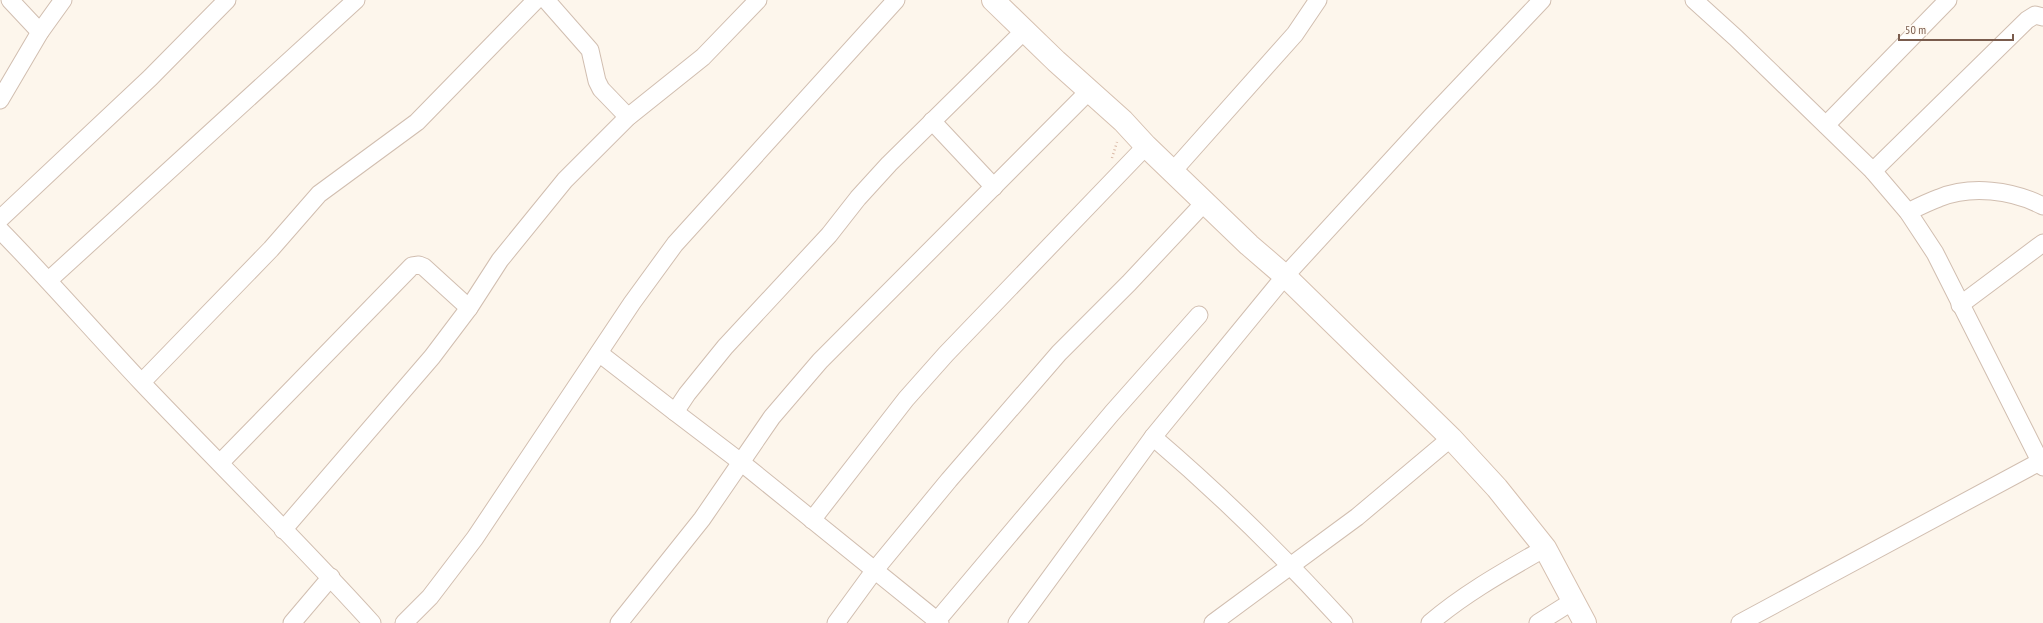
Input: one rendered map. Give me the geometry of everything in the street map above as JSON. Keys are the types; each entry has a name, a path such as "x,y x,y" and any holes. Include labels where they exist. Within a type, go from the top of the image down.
{"street":[{"path":"10,0 40,32"},
{"path":"0,100 40,32 63,0"},
{"path":"0,219 150,78 227,0"},
{"path":"49,280 356,0"},
{"path":"142,382 271,248 319,194 417,122 536,0"},
{"path":"546,0 590,50 597,81 601,89 628,117"},
{"path":"283,530 427,363 469,308 500,260 565,180 628,117 703,57 758,0"},
{"path":"404,623 430,597 471,544 632,303 675,244 896,0"},
{"path":"993,0 1123,121 1146,146 1249,245 1285,276 1451,438 1498,488 1545,548 1584,623"},
{"path":"1173,171 1295,34 1318,0"},
{"path":"1017,623 1153,438 1285,276 1431,117 1542,0"},
{"path":"1694,0 1873,170 1908,212 1935,253 1960,305 2042,463 1740,623"},
{"path":"1826,125 1948,0"},
{"path":"1873,170 2026,20 2034,15 2043,17"},
{"path":"675,412 687,394 725,347 829,235 858,198 889,164 1025,30"},
{"path":"619,623 702,519 742,463 772,417 820,360 1090,90"},
{"path":"932,121 994,187"},
{"path":"812,520 906,399 946,354 1146,146"},
{"path":"1908,212 1939,197 1967,190 2002,192 2043,206"},
{"path":"836,623 874,571 970,454 1059,353 1129,283 1205,202"},
{"path":"0,230 49,280 142,382 283,530 331,578 372,623"},
{"path":"1960,305 2043,243"},
{"path":"220,463 412,266 419,265 424,267 469,308"},
{"path":"599,353 742,463 937,622 1112,413 1200,315"},
{"path":"1153,438 1182,462 1290,564 1344,623"},
{"path":"1213,623 1290,564 1357,517 1451,438"},
{"path":"1430,623 1445,610 1490,579 1545,548"},
{"path":"292,623 331,578"},
{"path":"1538,623 1573,601"}]}
